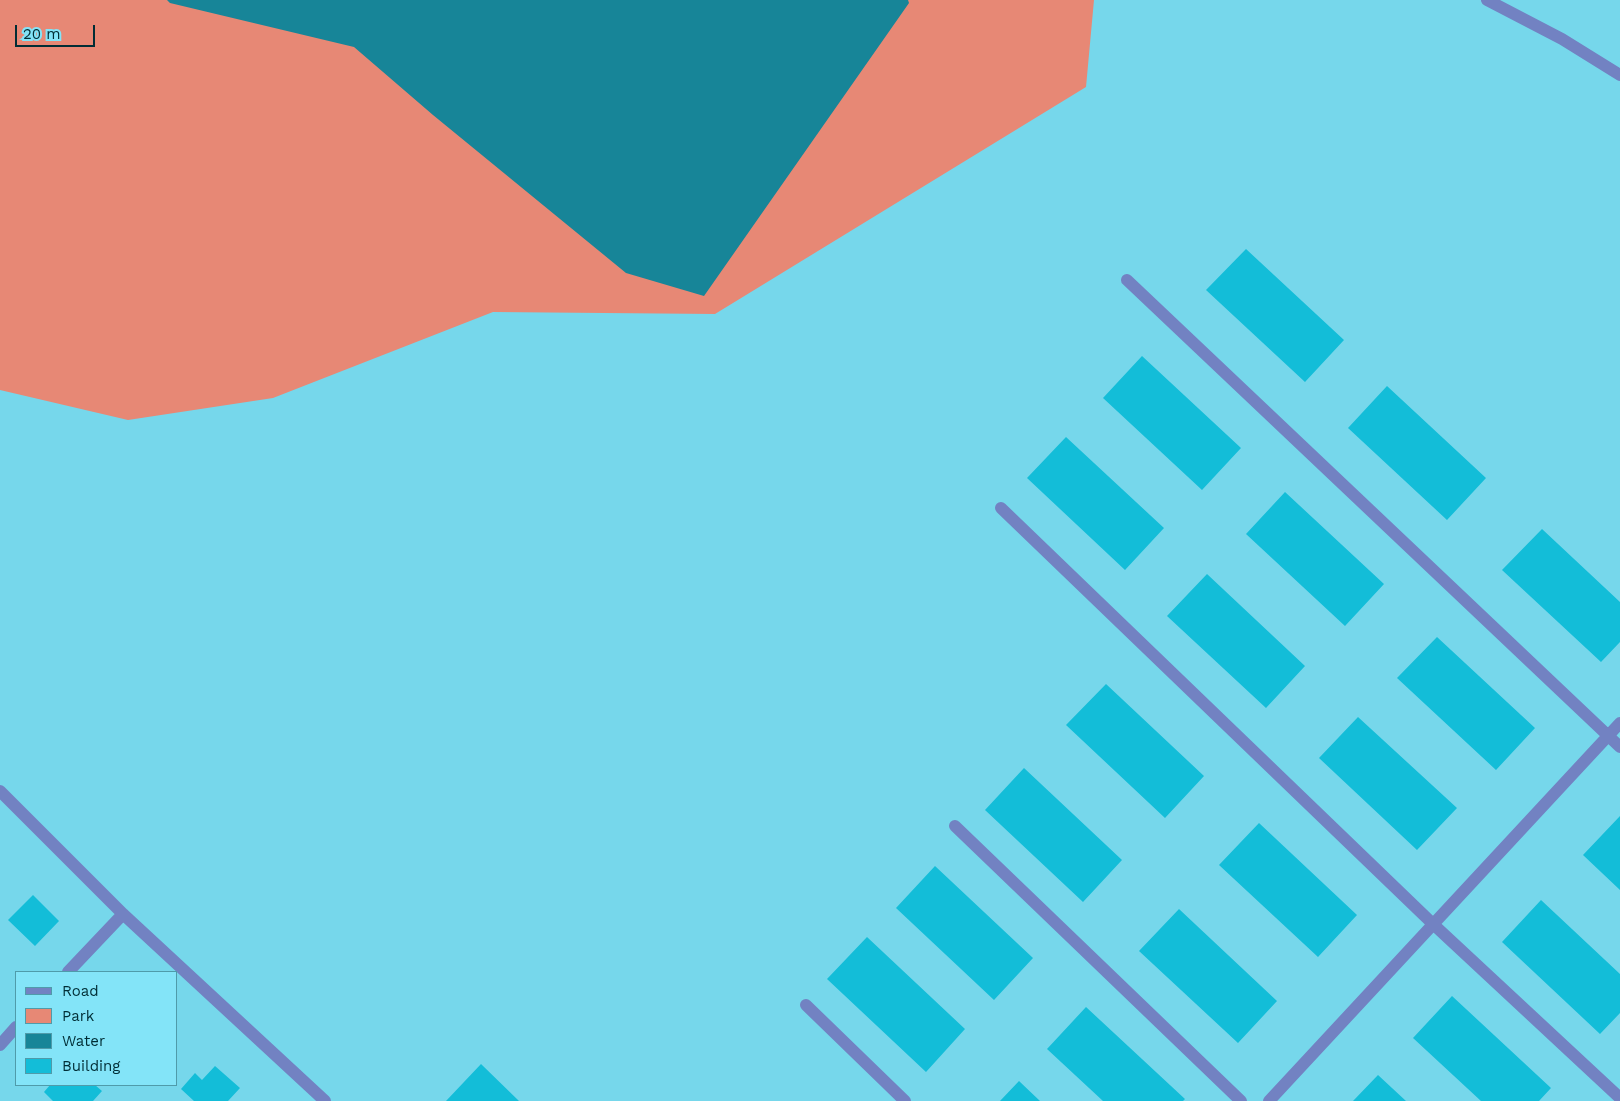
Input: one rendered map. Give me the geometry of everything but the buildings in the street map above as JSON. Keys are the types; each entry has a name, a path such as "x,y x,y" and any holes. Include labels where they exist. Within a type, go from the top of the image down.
{"lane":[{"path":"1487,0 1562,38 1620,75"},
{"path":"1127,280 1620,748"},
{"path":"1001,508 1433,924 1620,1098"},
{"path":"1270,1100 1620,723"},
{"path":"0,792 124,914 325,1101"},
{"path":"955,826 1240,1101"},
{"path":"69,971 124,914"},
{"path":"806,1005 905,1101"},
{"path":"0,1045 15,1029"}],"green space":[{"path":"0,0 1094,0 1086,87 715,314 493,312 273,398 128,420 0,390"}],"water":[{"path":"167,0 908,0 909,3 704,296 626,273 433,115 354,47 170,3"}]}
